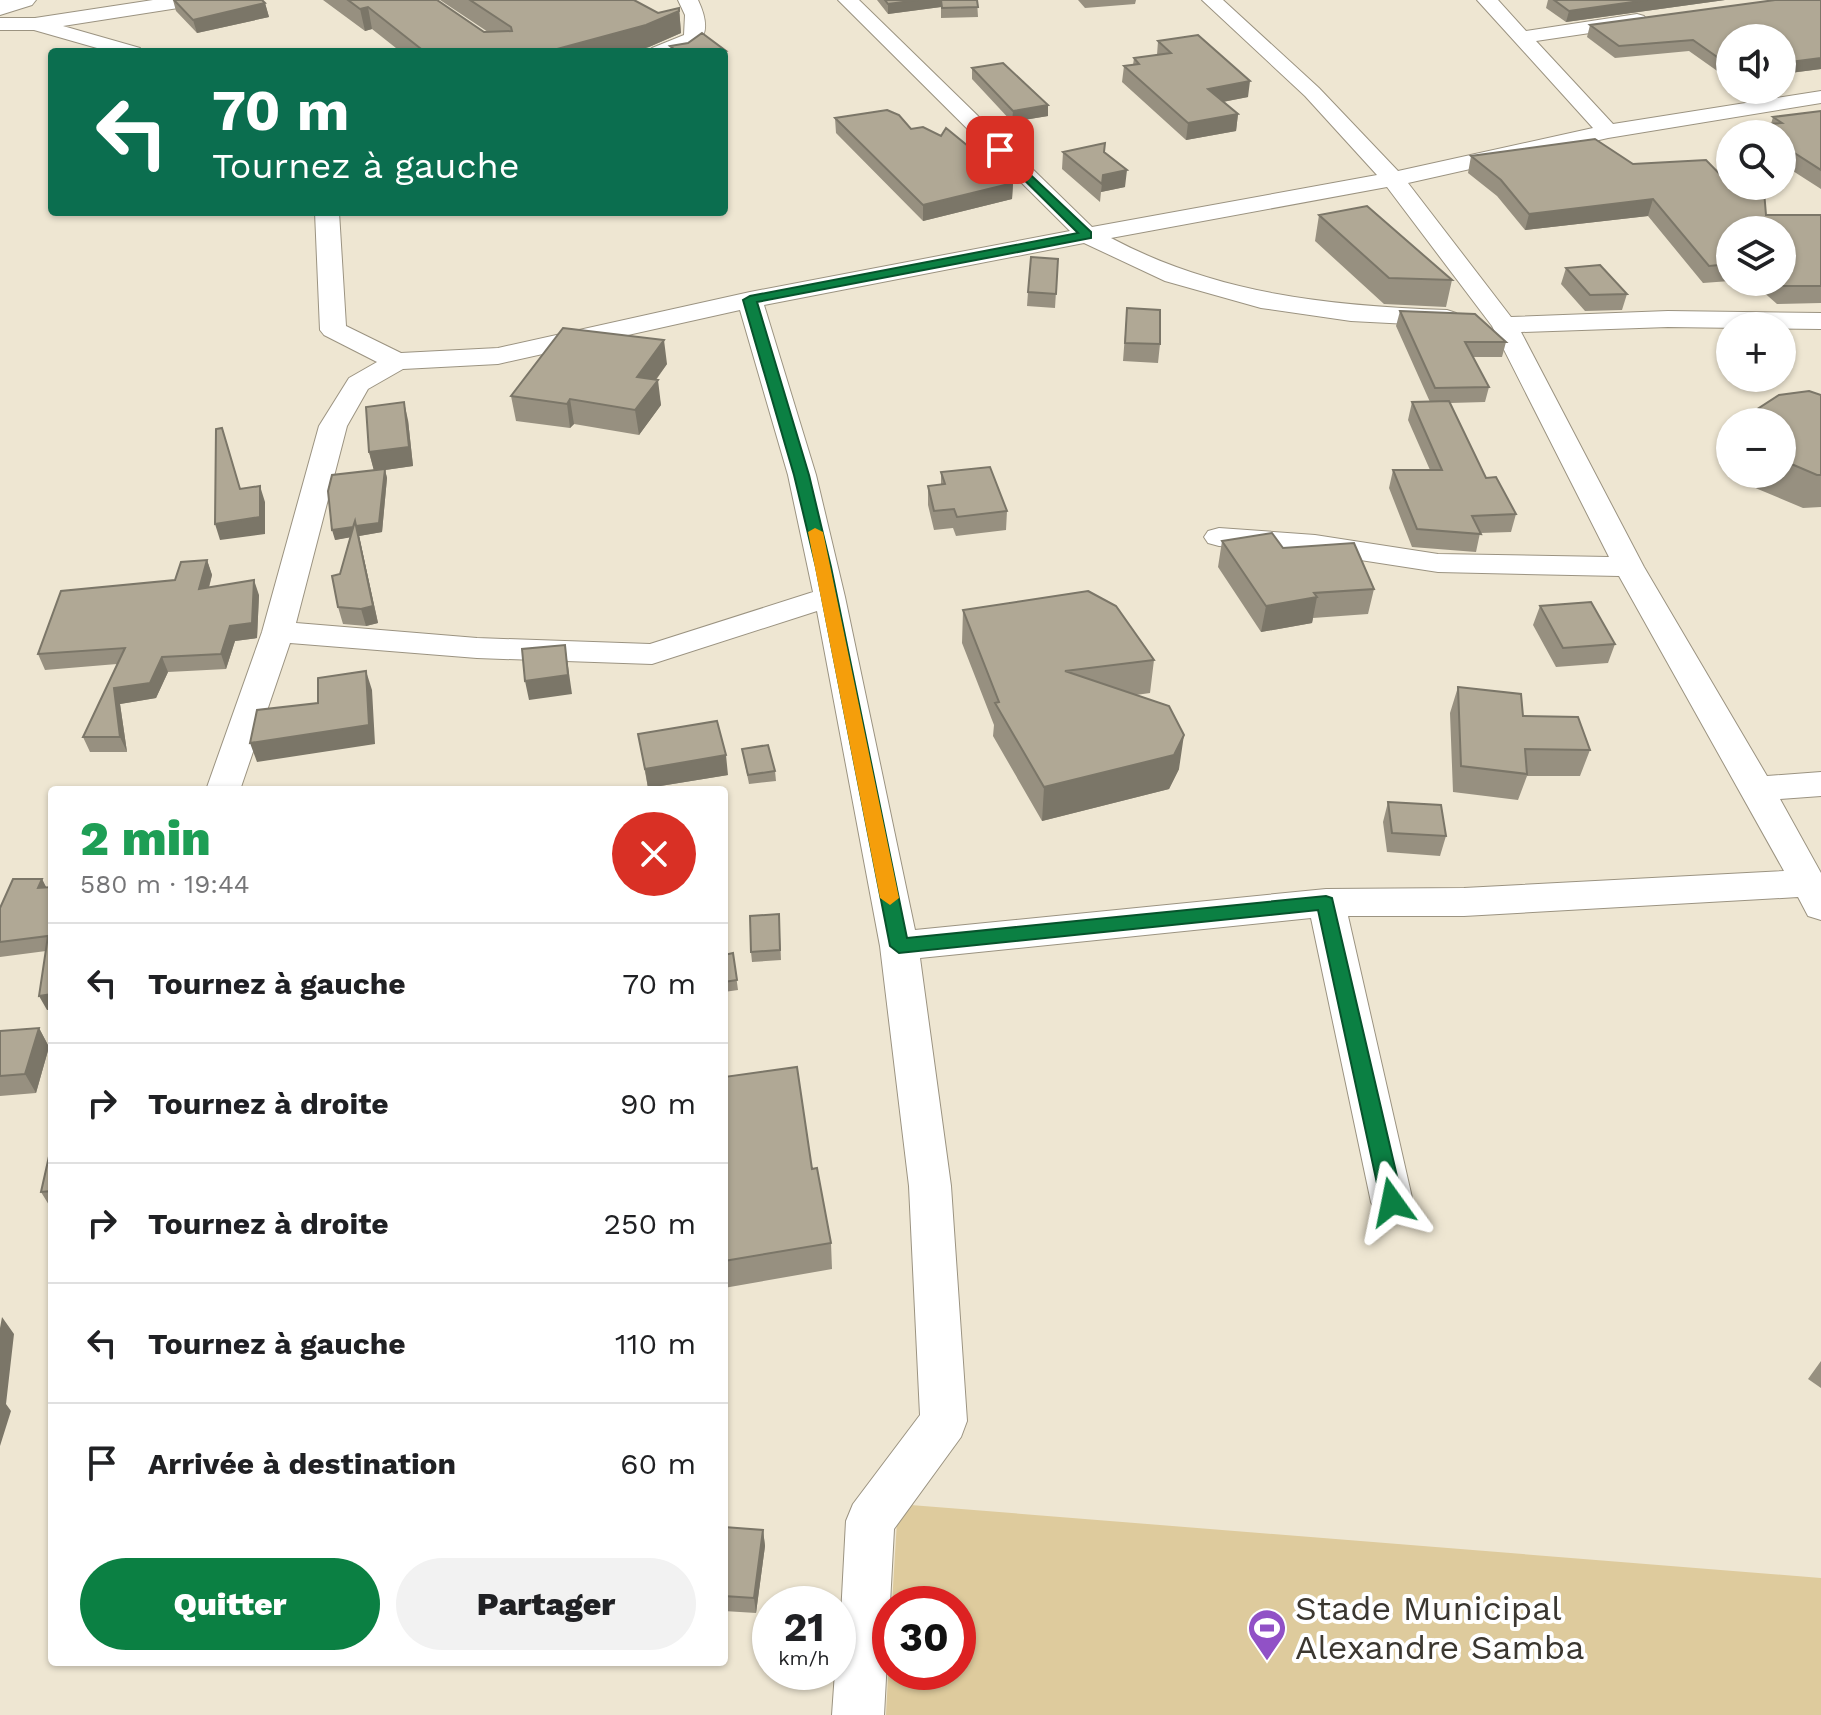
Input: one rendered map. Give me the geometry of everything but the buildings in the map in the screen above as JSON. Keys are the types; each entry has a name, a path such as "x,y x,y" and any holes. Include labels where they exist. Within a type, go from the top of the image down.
{"highway":[{"path":"0,8 24,0"}],"street":[{"path":"0,24 35,24 191,0"},
{"path":"669,48 694,38 695,15 688,0"},
{"path":"848,0 1087,235 1126,258 1213,292 1301,310 1502,322 1668,319 1821,321"},
{"path":"899,946 1326,903 1814,895 1757,789 1629,567 1502,322 1393,179 1312,92 1212,0"},
{"path":"1487,0 1608,131"},
{"path":"1524,37 1655,17"},
{"path":"35,24 119,48"},
{"path":"224,786 278,632 333,426 358,384 397,361 498,356 750,300 1393,179 1608,131 1821,97"},
{"path":"327,216 333,330 397,361"},
{"path":"750,300 802,475 830,597 899,946 930,1186 944,1421 870,1521 858,1715"},
{"path":"1219,537 1315,544 1438,563 1629,567"},
{"path":"278,632 477,648 652,654 830,597"},
{"path":"1757,789 1821,784"},
{"path":"1326,903 1392,1202"}],"shaded area":[{"path":"898,1504 1821,1578 1821,1715 886,1715 887,1690 976,1690 976,1586 893,1586"}],"slow traffic":[{"path":"815,532 890,898"}],"place":[{"name":"Stade Municipal Alexandre Samba","path":"1267,1662"}],"route":[{"path":"1000,150 1087,235 750,300 802,475 830,597 899,946 1326,903 1392,1202"}]}
